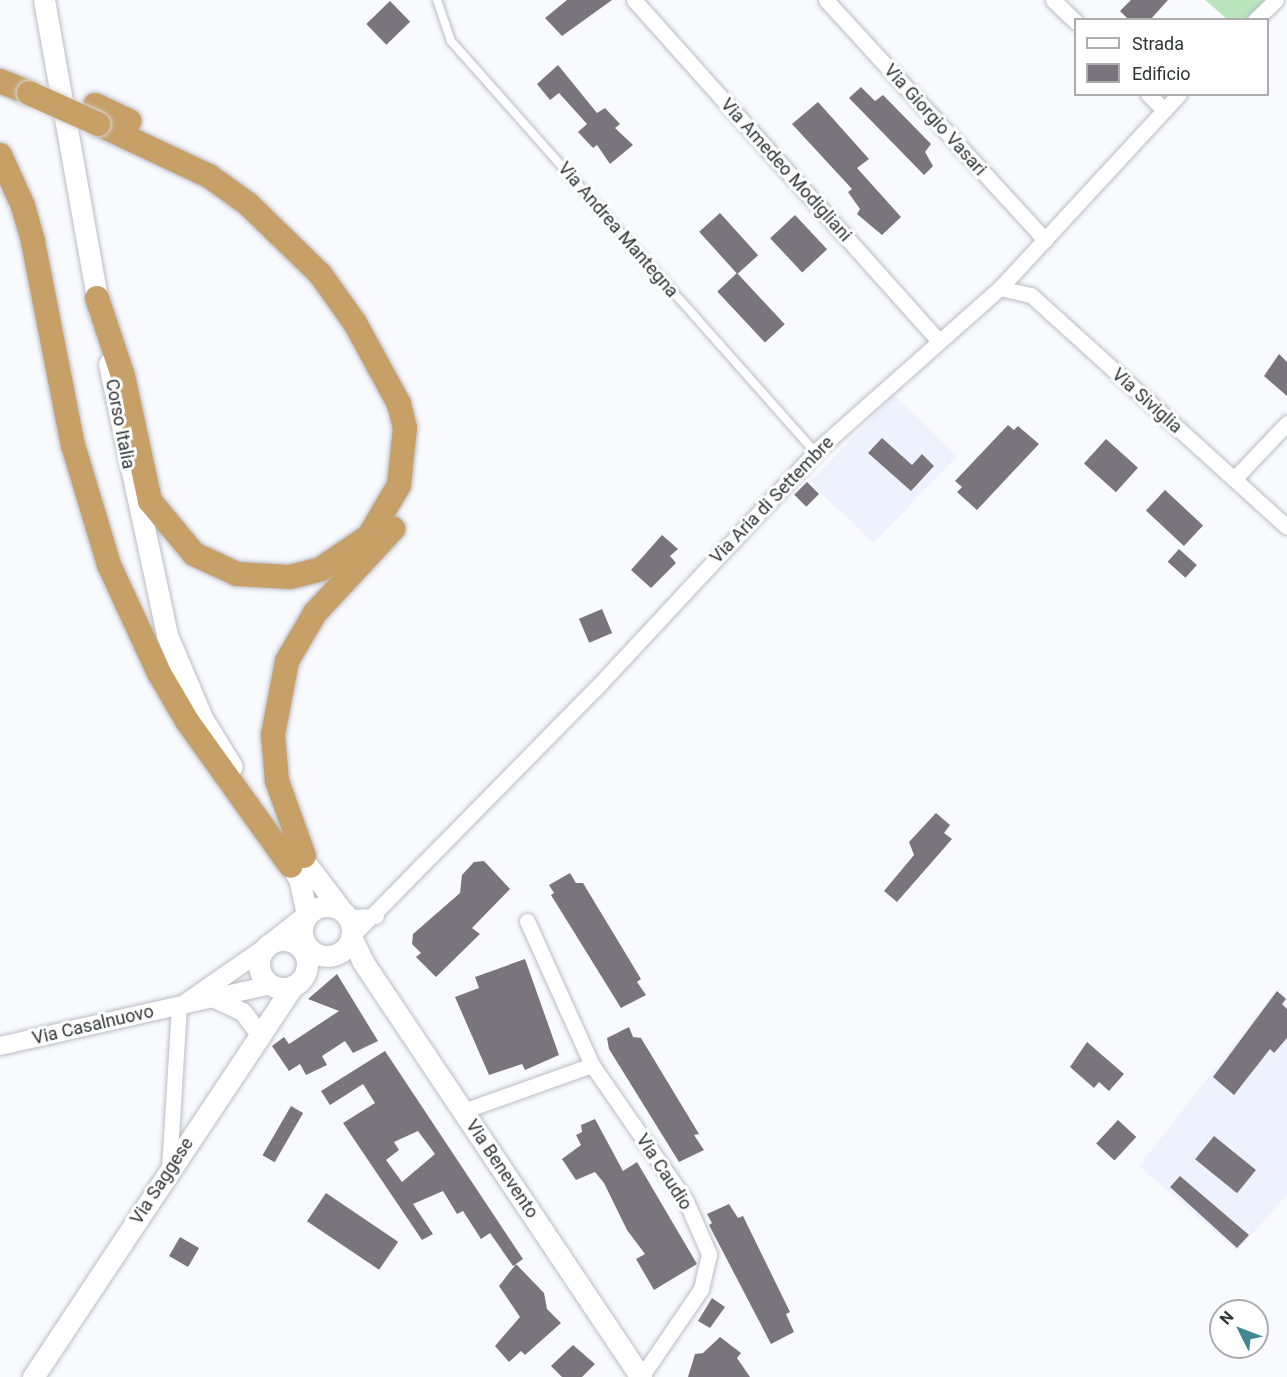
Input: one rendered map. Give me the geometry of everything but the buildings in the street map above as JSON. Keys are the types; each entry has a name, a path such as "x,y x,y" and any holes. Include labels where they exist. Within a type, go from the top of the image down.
{"highway":[{"path":"0,64 28,85 216,163 296,226 366,315 414,399 421,441 415,484 402,519 373,556 315,613 287,661 273,735 277,781 298,861"},
{"path":"0,81 28,85"},
{"path":"96,114 209,176 248,204 320,274 355,323 386,376 405,428 399,485 369,536 321,569 290,577 237,574 194,554 150,501 123,376 97,298"},
{"path":"0,155 28,224 73,445 109,566 159,673 187,721 298,861"}],"main road":[{"name":"Corso Italia","path":"44,0 127,461 167,635 202,718 269,823 298,861"},
{"path":"298,861 307,915 302,937 310,950 324,956 345,929"},
{"path":"298,861 345,929"},
{"path":"259,1033 271,985 258,966 268,946 307,915 327,906 345,929"},
{"path":"271,985 297,982 345,929"},
{"name":"Via Benevento","path":"345,929 363,962 641,1377"},
{"path":"268,946 288,940 300,946 307,959 297,982"},
{"name":"Via Saggese","path":"33,1377 259,1033 297,982"}],"street":[{"name":"Via Amedeo Modigliani","path":"634,0 938,340"},
{"name":"Via Giorgio Vasari","path":"826,0 1045,240"},
{"path":"1053,0 1074,20"},
{"path":"1257,18 1276,0"},
{"path":"1150,96 1164,110"},
{"name":"Via Aria di Settembre","path":"345,929 376,916 815,452 938,340 1000,288 1177,96"},
{"name":"Via Siviglia","path":"1000,288 1030,295 1287,527"},
{"path":"1234,479 1287,423"},
{"name":"Via Caudio","path":"527,921 592,1065 686,1201 709,1254 701,1289 641,1377"},
{"path":"170,1169 182,1004 268,946"},
{"name":"Via Casalnuovo","path":"0,1046 271,985"},
{"path":"215,999 243,1012 259,1033"},
{"path":"463,1111 592,1065"}],"lane":[{"name":"Via Andrea Mantegna","path":"437,0 452,41 815,452"}],"shaded area":[{"path":"894,395 957,456 873,543 810,482"},
{"path":"1278,988 1287,997 1287,1195 1237,1251 1139,1166"}],"green space":[{"path":"1205,0 1267,0 1247,18 1226,18"}]}
